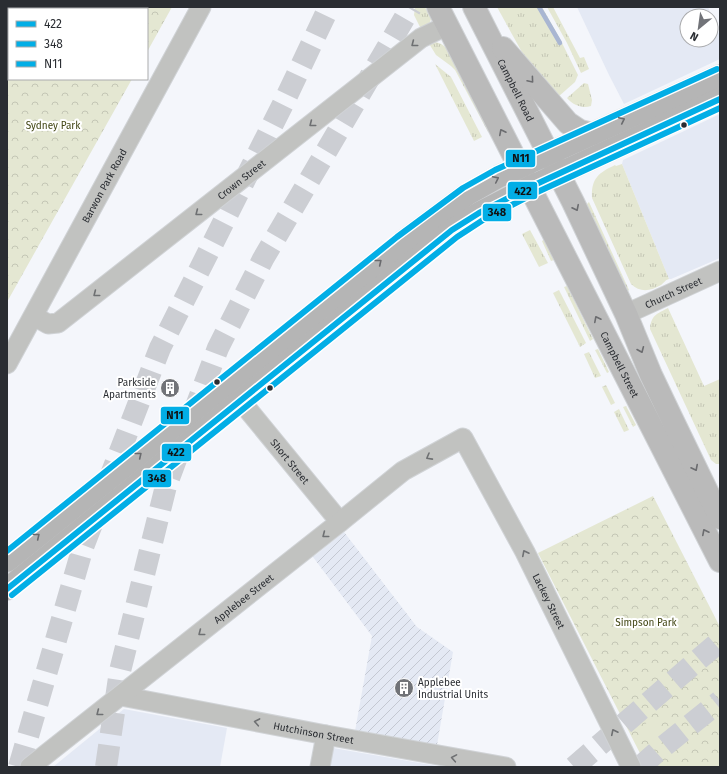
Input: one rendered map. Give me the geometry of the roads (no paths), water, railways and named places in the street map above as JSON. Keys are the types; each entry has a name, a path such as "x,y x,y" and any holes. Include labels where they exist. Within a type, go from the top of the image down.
{"highway":[{"path":"7,589 452,230 479,213 530,187 554,164 592,134 720,76"},
{"path":"7,561 430,221 468,194 520,167 554,164 720,99"}],"main road":[{"name":"Campbell Road","path":"474,7 554,164"},
{"path":"443,16 520,167"},
{"path":"485,30 522,69 568,123 580,131 592,134"},
{"name":"Campbell Street","path":"554,164 601,259 657,388 706,495 720,561"},
{"name":"Campbell Street","path":"520,167 530,187 720,518"}],"street":[{"name":"Barwon Park Road","path":"7,364 201,7"},
{"name":"Crown Street","path":"34,316 48,324 58,323 421,38 443,16"},
{"name":"Church Street","path":"626,314 720,271"},
{"name":"Short Street","path":"240,400 340,522"},
{"name":"Applebee Street","path":"30,767 403,471 463,438"},
{"name":"Lackey Street","path":"463,438 525,552 631,767"},
{"name":"Hutchinson Street","path":"121,696 506,767"},
{"path":"320,767 326,735"}],"waterway":[{"path":"539,7 560,43"}],"tunnel":[{"path":"19,767 83,547 160,348 283,104 329,7"},
{"path":"106,767 120,671 166,486 218,348 263,259 411,7"},
{"path":"574,767 720,641"},
{"path":"640,767 720,701"}],"place":[{"name":"Parkside Apartments","path":"170,388"},
{"name":"Applebee Industrial Units","path":"404,688"}],"park label":[{"name":"Sydney Park","path":"53,125"},
{"name":"Simpson Park","path":"646,622"}]}
